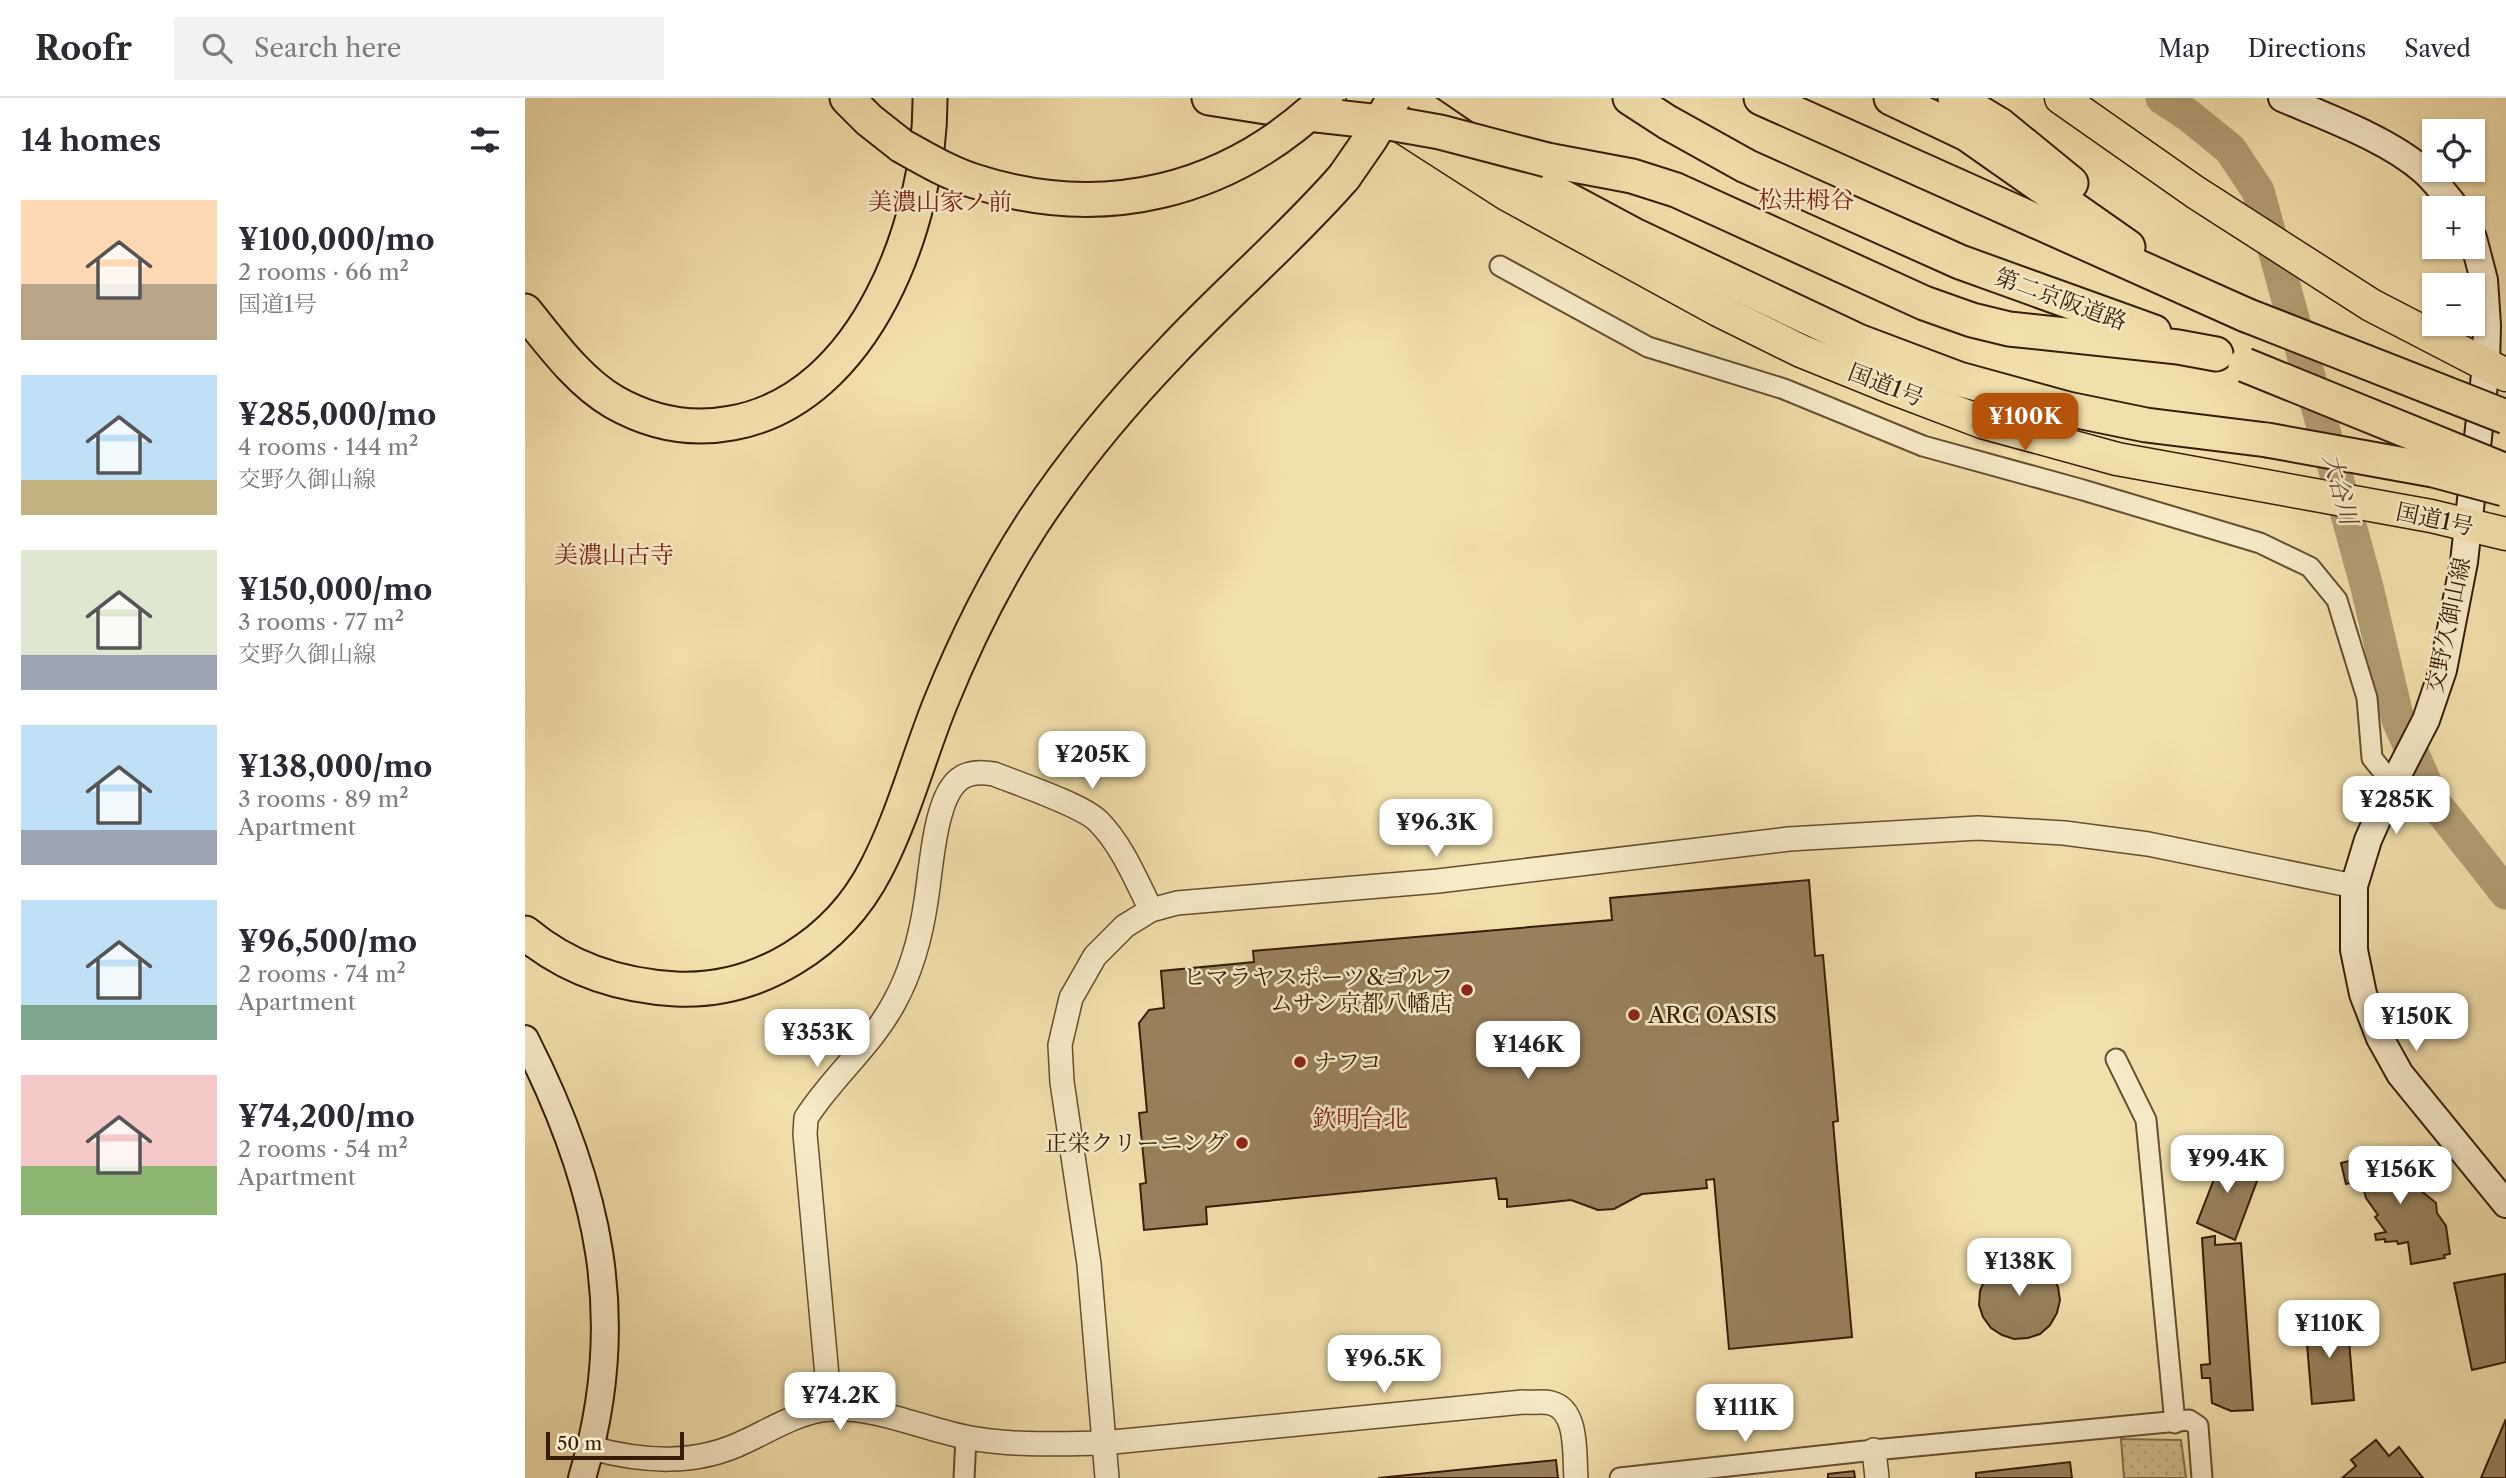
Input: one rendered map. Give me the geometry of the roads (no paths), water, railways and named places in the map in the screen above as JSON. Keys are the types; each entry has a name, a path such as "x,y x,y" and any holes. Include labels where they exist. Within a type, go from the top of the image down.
{"highway":[{"path":"847,98 869,120 902,146 938,166 974,181 1054,198 1130,197 1176,188 1214,175 1243,161 1321,106"},
{"path":"525,311 590,384 613,401 639,414 665,423 690,427 715,426 761,416 785,405 807,390 848,351 869,318 895,267 919,196 928,149 930,98"},
{"path":"1209,98 1321,106 1440,132 1547,160 1632,176 1676,190 1924,303 1972,320 2009,329 2178,347 2230,360"},
{"name":"国道1号","path":"1363,98 1399,125 1508,195 1718,310 1801,351 1982,422 2117,459 2373,506 2506,534"},
{"path":"525,933 561,959 604,978 647,988 687,990 729,985 773,971 814,946 848,912 876,870 967,642 997,582 1032,524 1075,463 1120,407 1172,351 1312,214 1344,177 1394,98"},
{"path":"1406,98 1507,167 1636,236 1858,341 1959,379 2068,409 2146,425 2267,440 2433,470 2506,490"},
{"name":"第二京阪道路","path":"1630,98 1746,166 1960,262 2230,360 2506,471"},
{"path":"1761,98 2246,315 2506,417"},
{"path":"1891,98 1967,134 2136,252 2162,278"},
{"path":"1955,98 1979,111 2021,141 2184,275 2201,295"},
{"path":"2061,98 2213,204 2371,305 2496,370"},
{"path":"2394,372 2506,406"}],"main road":[{"path":"2282,98 2339,122 2396,151 2423,170 2447,196"},
{"name":"交野久御山線","path":"2478,259 2484,281 2487,325 2496,370 2467,526 2464,562 2443,670 2420,733 2396,777 2368,840 2354,886 2354,950 2363,994 2380,1038 2400,1074 2506,1204"},
{"path":"525,1040 545,1078 580,1165 594,1216 604,1296 605,1347 600,1398 591,1448 582,1478"}],"street":[{"path":"1500,266 1648,347 1784,388 1923,446 2083,489 2260,543 2310,567 2337,600 2367,698 2372,758 2396,777"},
{"path":"829,1409 805,1134 806,1118 873,1035 894,1004 908,972 922,926 934,842 950,788 967,774 981,771 1067,804 1097,819 1114,840 1151,910"},
{"path":"1107,1478 1089,1264 1062,1082 1060,1045 1072,998 1082,975 1095,956 1125,926 1151,910 1177,903 1438,881 1789,839 1977,828 2064,833 2148,844 2354,886"},
{"path":"2116,1059 2147,1120 2175,1423"},
{"path":"591,1448 646,1460 698,1457 732,1448 795,1418 829,1409 877,1414 966,1437 1020,1443 1103,1443 1523,1402 1553,1404 1565,1411 1571,1423 1576,1478"},
{"path":"1620,1478 2189,1420 2198,1426 2202,1478"},
{"path":"964,1478 966,1437"},
{"path":"1874,1450 1877,1478"}],"waterway":[{"name":"大谷川","path":"2162,98 2230,149 2258,191 2367,587 2398,720 2434,802 2506,893"}],"place":[{"name":"ヒマラヤスポーツ&ゴルフ ムサシ京都八幡店","path":"1467,990"},
{"name":"ARC OASIS","path":"1634,1015"},
{"name":"ナフコ","path":"1300,1062"},
{"name":"正栄クリーニング","path":"1242,1143"}],"district":[{"name":"松井栂谷","path":"1806,200"},
{"name":"美濃山家ノ前","path":"940,202"},
{"name":"美濃山古寺","path":"614,555"},
{"name":"欽明台北","path":"1360,1119"}]}
